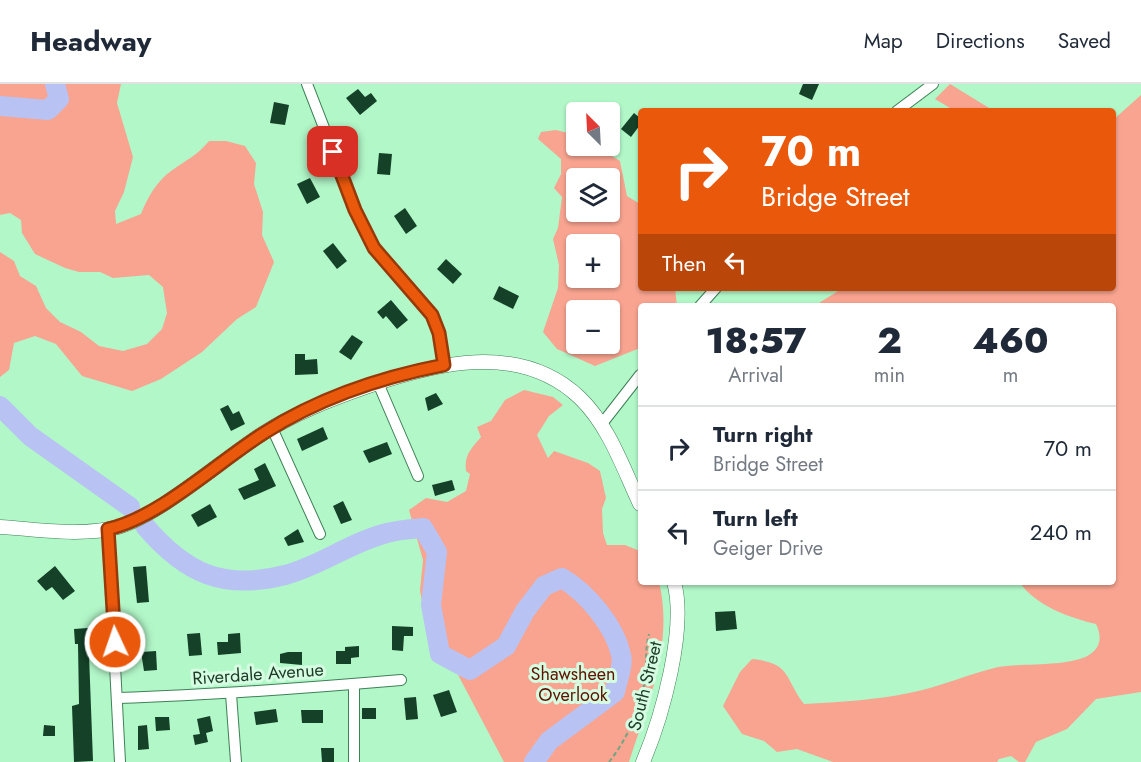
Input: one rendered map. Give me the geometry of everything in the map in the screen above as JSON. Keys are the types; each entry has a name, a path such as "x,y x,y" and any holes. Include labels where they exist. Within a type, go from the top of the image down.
{"street":[{"path":"307,84 364,229 374,248 432,315 439,333 444,365"},
{"path":"901,108 933,84"},
{"path":"703,303 713,291"},
{"path":"0,527 108,529 136,519 169,500 272,428 320,403 415,370 477,361 530,368 570,390 591,410 601,425 638,500"},
{"path":"601,425 638,378"},
{"path":"378,383 418,476"},
{"path":"272,428 320,534"},
{"path":"108,529 120,762"},
{"name":"South Street","path":"643,762 673,660 677,616 674,585"},
{"name":"Riverdale Avenue","path":"118,698 231,694 273,688 401,680"},
{"path":"354,684 354,762"},
{"path":"231,694 236,762"}],"path":[{"path":"609,762 620,748 634,718 646,668 648,634"}],"green space":[{"path":"0,84 121,84 117,103 133,157 124,192 115,211 116,224 141,214 149,196 161,180 196,154 209,141 226,141 245,146 256,163 254,184 263,212 262,235 274,262 256,307 237,319 202,352 161,379 132,391 82,376 56,344 35,336 14,343 9,370 0,377 0,252 14,261 20,276 36,286 46,308 60,322 81,332 99,346 123,351 147,344 162,329 167,313 163,287 149,275 113,278 100,272 79,272 65,268 35,254 22,233 21,220 10,213 0,215"},
{"path":"950,84 989,108 950,108 935,99"},
{"path":"1141,95 1141,692 1096,699 1067,729 1036,742 1025,762 1019,762 1011,756 999,759 997,762 833,762 797,749 777,752 764,741 742,734 723,706 740,672 752,659 765,661 781,668 804,704 870,699 909,693 998,667 1081,659 1096,649 1100,637 1096,624 1053,609 1035,598 1022,585 1116,585 1116,303 819,303 838,291 1116,291 1116,117"},
{"path":"556,130 566,132 566,156 612,156 620,161 627,196 638,203 638,291 675,291 677,303 638,303 638,349 595,366 568,354 620,354 620,300 566,300 566,353 557,349 543,332 558,288 559,265 553,239 558,228 562,197 554,188 561,174 561,159 538,139 541,132"},
{"name":"Shawsheen Overlook","path":"524,390 553,397 563,405 549,416 537,435 548,458 554,451 588,463 600,471 606,498 602,509 603,533 607,545 625,545 638,550 638,585 660,585 663,605 661,651 651,695 629,762 504,762 456,671 429,640 420,590 423,560 409,510 426,498 447,502 466,491 470,474 466,471 467,456 481,437 477,427 491,421 505,400"}],"building":[{"path":"803,84 819,84 812,100 799,94"},
{"path":"358,89 365,97 371,93 377,101 360,115 346,98"},
{"path":"274,102 289,105 285,125 270,123"},
{"path":"634,113 638,116 638,128 631,137 621,129"},
{"path":"379,153 392,154 390,175 377,174"},
{"path":"310,178 320,197 307,204 297,184"},
{"path":"405,208 417,226 406,234 394,216"},
{"path":"333,243 347,261 337,269 323,251"},
{"path":"446,259 462,274 453,284 437,269"},
{"path":"499,286 519,296 513,309 493,299"},
{"path":"391,300 408,320 397,329 386,316 383,319 377,312"},
{"path":"352,335 363,342 351,360 339,352"},
{"path":"295,354 305,354 305,360 317,359 318,374 295,375"},
{"path":"436,393 443,404 428,411 425,398"},
{"path":"228,405 233,414 239,411 245,424 231,431 220,409"},
{"path":"323,427 328,439 302,451 297,439"},
{"path":"387,442 392,454 369,463 363,451"},
{"path":"265,463 276,486 244,500 238,489 259,480 254,469"},
{"path":"452,480 455,490 435,496 432,485"},
{"path":"343,501 352,520 341,524 333,506"},
{"path":"210,504 217,517 198,527 191,515"},
{"path":"298,529 304,542 288,546 284,538"},
{"path":"55,566 75,591 63,600 52,587 46,591 37,581"},
{"path":"146,566 149,602 137,603 133,567"},
{"path":"735,611 737,629 716,631 715,612"},
{"path":"392,626 413,627 413,636 404,636 403,651 392,650"},
{"path":"88,628 93,761 74,762 72,706 79,704 78,644 75,644 74,629"},
{"path":"200,633 202,655 189,656 187,634"},
{"path":"240,633 241,653 218,655 217,642 228,642 228,634"},
{"path":"359,646 359,657 351,658 351,664 336,664 336,651 345,651 345,647"},
{"path":"156,651 157,670 144,671 141,652"},
{"path":"302,652 302,665 280,663 280,654"},
{"path":"449,690 457,712 441,717 433,695"},
{"path":"416,697 418,719 406,720 404,698"},
{"path":"362,708 376,708 376,719 362,719"},
{"path":"276,709 278,722 256,725 254,712"},
{"path":"301,710 323,710 323,723 302,723"},
{"path":"210,716 213,731 206,733 208,742 195,745 193,735 200,734 197,719"},
{"path":"155,717 169,717 170,730 156,731"},
{"path":"44,725 55,726 55,736 43,736"},
{"path":"147,725 149,749 138,750 138,726"},
{"path":"321,748 334,748 334,762 322,762"}],"waterway":[{"path":"0,106 48,110 59,99 55,84"},
{"path":"0,406 30,436 130,507"},
{"path":"145,526 175,556 191,566 224,579 243,581 285,575 311,566 374,537 396,531 423,528 437,552 431,605 440,654 470,670 506,646 525,611 544,586 562,578 581,592 599,611 618,644 622,659 621,668 615,692 549,741 534,762"}],"route":[{"path":"115,642 108,529 136,519 169,500 265,432 294,415 320,403 415,370 444,365 439,333 432,315 374,248 355,210 333,152"}]}
